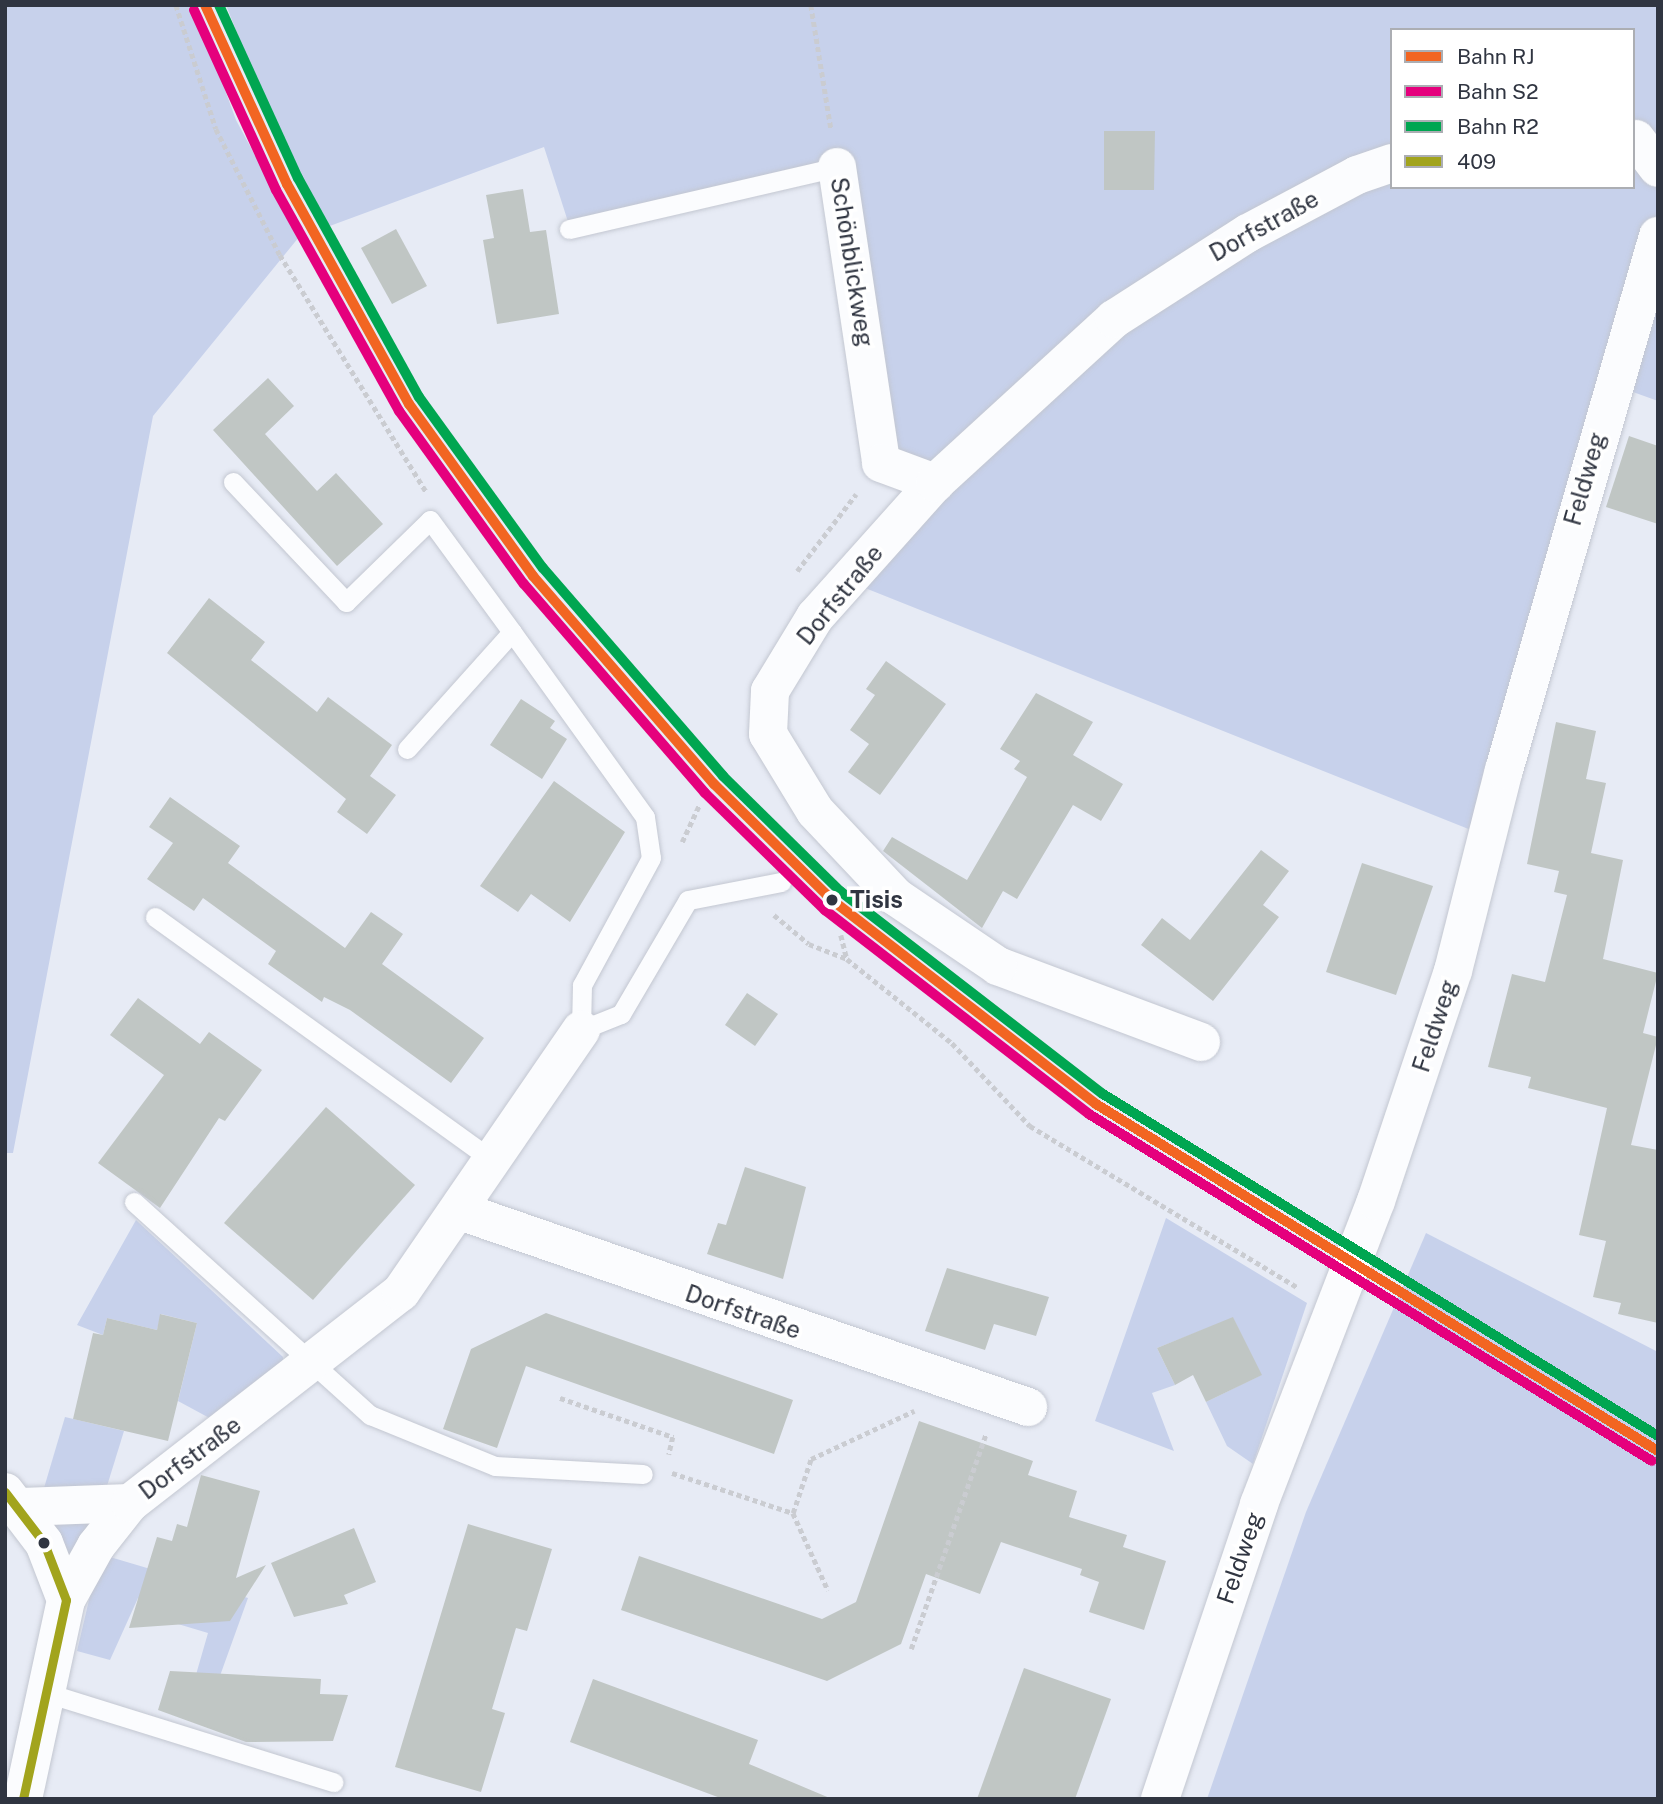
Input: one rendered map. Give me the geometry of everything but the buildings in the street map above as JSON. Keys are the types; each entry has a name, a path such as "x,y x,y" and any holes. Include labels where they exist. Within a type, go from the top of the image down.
{"street":[{"name":"Dorfstraße","path":"1201,1042 1039,985 947,934 896,897 815,811 768,734 770,691 815,617 934,483 1114,319 1248,233 1356,175 1390,164"},
{"name":"Schönblickweg","path":"837,167 881,463 934,483"},
{"name":"Feldweg","path":"1160,1799 1259,1504 1376,1201 1453,971 1508,757 1658,236"},
{"name":"Dorfstraße","path":"23,1799 66,1600 96,1546 130,1503 401,1292 460,1211 581,1030"},
{"name":"Dorfstraße","path":"460,1211 1028,1407"},
{"name":"Dorfstraße","path":"13,1499 130,1503"},
{"path":"13,1499 44,1543 66,1600"}],"lane":[{"path":"569,229 837,167"},
{"path":"233,482 346,602 430,520 645,817 651,858 582,985 581,1030 621,1014 688,900 781,882"},
{"path":"407,750 512,632"},
{"path":"155,917 492,1160"},
{"path":"134,1202 370,1415 495,1466 643,1474"},
{"path":"47,1693 333,1782"}],"path":[{"path":"176,5 216,129 279,255 425,483 430,520"},
{"name":"Schönblickweg","path":"811,5 837,167"},
{"path":"744,889 809,944 847,959 952,1043 1030,1126 1290,1282"},
{"path":"842,935 847,959"},
{"path":"560,1398 673,1437 665,1473 793,1513"},
{"path":"828,1590 793,1513 811,1459 921,1407"},
{"path":"911,1649 986,1434 976,1429"}],"shaded area":[{"path":"5,5 194,5 236,120 299,237 153,416 13,1153 5,1153"},
{"path":"226,5 1658,5 1658,401 1608,383 1476,832 855,584 933,489 884,460 835,170 571,231 544,147 327,227 265,103"},
{"path":"1166,1218 1307,1303 1253,1464 1227,1446 1206,1402 1261,1375 1233,1318 1157,1348 1175,1385 1152,1393 1174,1451 1095,1421"},
{"path":"136,1220 283,1357 283,1368 215,1421 178,1401 197,1323 161,1314 157,1330 107,1318 103,1335 77,1325"},
{"path":"1426,1233 1658,1352 1658,1799 1207,1799 1306,1512"},
{"path":"65,1417 124,1431 107,1486 44,1488"},
{"path":"50,1516 99,1518 66,1558"},
{"path":"110,1557 248,1598 212,1698 191,1692 208,1633 178,1624 138,1598 110,1660 77,1651 93,1583"}],"rail line":[{"name":"RJ","path":"205,5 287,184 409,404 533,576 714,784 832,900 1096,1104 1658,1451"},
{"name":"R2","path":"219,5 298,178 419,397 543,568 723,776 840,891 1103,1094 1658,1436"},
{"name":"S2","path":"194,10 276,190 399,411 524,584 705,793 825,910 1089,1114 1652,1461"}],"transit line":[{"name":"409","path":"5,1492 44,1543 66,1600 23,1799"}],"place":[{"name":"Tisis","path":"832,900"}]}
